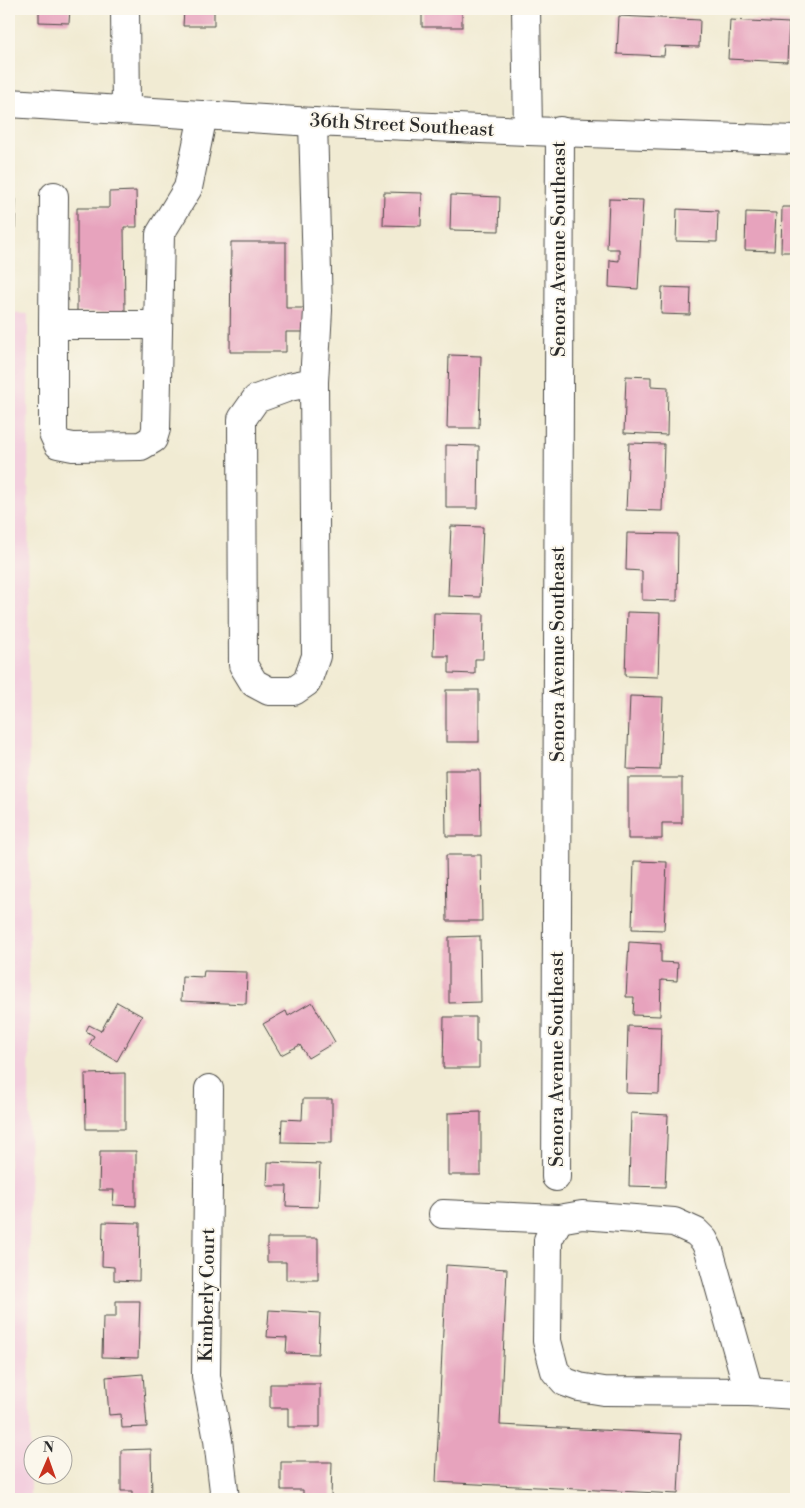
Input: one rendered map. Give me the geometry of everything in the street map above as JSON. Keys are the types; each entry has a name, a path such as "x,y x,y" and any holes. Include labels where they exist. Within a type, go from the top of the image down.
{"street":[{"path":"125,9 126,109"},
{"name":"Senora Avenue Southeast","path":"526,9 528,131"},
{"name":"36th Street Southeast","path":"9,103 313,122 796,140"},
{"path":"54,196 53,433 58,444 72,447 141,446 153,439 156,429 160,234 188,188 203,115"},
{"path":"313,122 318,310 314,382 316,656 307,682 294,691 269,691 254,683 243,665 242,418 256,399 289,387 314,382"},
{"name":"Senora Avenue Southeast","path":"556,1177 560,131"},
{"path":"54,325 158,325"},
{"name":"Kimberly Court","path":"209,1089 206,1376 218,1440 226,1499"},
{"path":"443,1214 559,1219 578,1215 674,1222 696,1232 704,1240 709,1250 749,1392"},
{"path":"559,1219 548,1240 547,1341 556,1371 565,1382 579,1387 604,1390 749,1392 796,1395"}],"shaded area":[{"path":"9,313 28,314 30,1436 22,1436 22,1486 30,1486 30,1499 9,1499"}],"building":[{"path":"39,9 70,9 69,23 39,22"},
{"path":"184,9 214,9 214,26 183,26"},
{"path":"422,9 462,9 462,27 422,27"},
{"path":"619,16 700,20 699,47 665,46 664,56 617,54"},
{"path":"730,20 789,23 787,62 728,59"},
{"path":"136,191 137,227 124,227 125,312 77,312 77,208 109,208 109,192"},
{"path":"384,192 422,193 421,226 383,225"},
{"path":"451,195 500,197 499,231 450,230"},
{"path":"9,198 16,199 15,228 9,228"},
{"path":"609,199 643,200 638,289 609,287 610,260 619,261 619,249 607,249"},
{"path":"782,207 796,207 796,252 781,252"},
{"path":"677,209 718,211 717,242 676,241"},
{"path":"746,212 776,213 774,251 745,250"},
{"path":"231,242 286,242 286,308 310,308 310,332 286,332 286,352 230,352"},
{"path":"662,287 691,288 690,315 661,314"},
{"path":"449,355 481,356 479,428 447,428"},
{"path":"626,376 651,377 651,386 668,387 667,435 624,433"},
{"path":"629,443 664,444 662,511 626,510"},
{"path":"446,445 479,446 478,508 446,508"},
{"path":"451,526 483,527 480,597 448,596"},
{"path":"627,533 678,534 677,601 642,600 642,571 626,570"},
{"path":"627,612 660,613 658,677 625,676"},
{"path":"434,613 484,614 483,659 475,659 475,674 449,673 449,656 433,656"},
{"path":"446,690 479,690 479,742 446,742"},
{"path":"630,696 663,697 660,770 627,769"},
{"path":"445,770 480,770 481,836 446,836"},
{"path":"628,778 682,778 682,823 662,823 662,839 628,839"},
{"path":"446,855 481,855 482,921 447,921"},
{"path":"634,861 667,862 664,930 632,929"},
{"path":"480,936 481,1002 449,1003 449,937"},
{"path":"629,942 661,944 661,962 678,963 677,981 661,980 660,1016 633,1015 634,997 626,997"},
{"path":"204,971 247,972 246,1004 181,1001 182,976 203,977"},
{"path":"117,1002 142,1016 117,1061 89,1045 94,1036 86,1031 89,1025 101,1031"},
{"path":"312,1002 335,1042 308,1058 300,1045 281,1055 263,1024 286,1011 288,1016"},
{"path":"444,1017 476,1017 476,1042 479,1042 479,1068 443,1068"},
{"path":"628,1026 661,1027 659,1094 626,1093"},
{"path":"125,1073 125,1129 86,1129 85,1074"},
{"path":"303,1099 332,1099 332,1143 281,1142 282,1119 302,1120"},
{"path":"481,1112 481,1175 448,1175 448,1113"},
{"path":"631,1113 668,1115 665,1187 629,1186"},
{"path":"100,1151 136,1151 136,1206 113,1205 114,1190 99,1190"},
{"path":"268,1162 320,1164 318,1207 286,1206 287,1186 267,1186"},
{"path":"103,1222 140,1223 139,1281 114,1280 114,1267 102,1266"},
{"path":"267,1238 318,1238 318,1280 286,1280 286,1262 267,1262"},
{"path":"446,1265 507,1269 500,1425 681,1434 678,1494 436,1482"},
{"path":"116,1301 140,1301 138,1358 102,1357 103,1317 116,1317"},
{"path":"269,1310 320,1313 318,1354 286,1353 287,1338 267,1337"},
{"path":"143,1374 147,1427 122,1428 121,1414 109,1415 106,1377"},
{"path":"270,1384 320,1384 320,1427 288,1427 288,1408 270,1408"},
{"path":"151,1449 152,1499 132,1499 132,1491 121,1491 121,1450"},
{"path":"281,1462 332,1462 331,1499 303,1499 303,1490 281,1490"}]}
